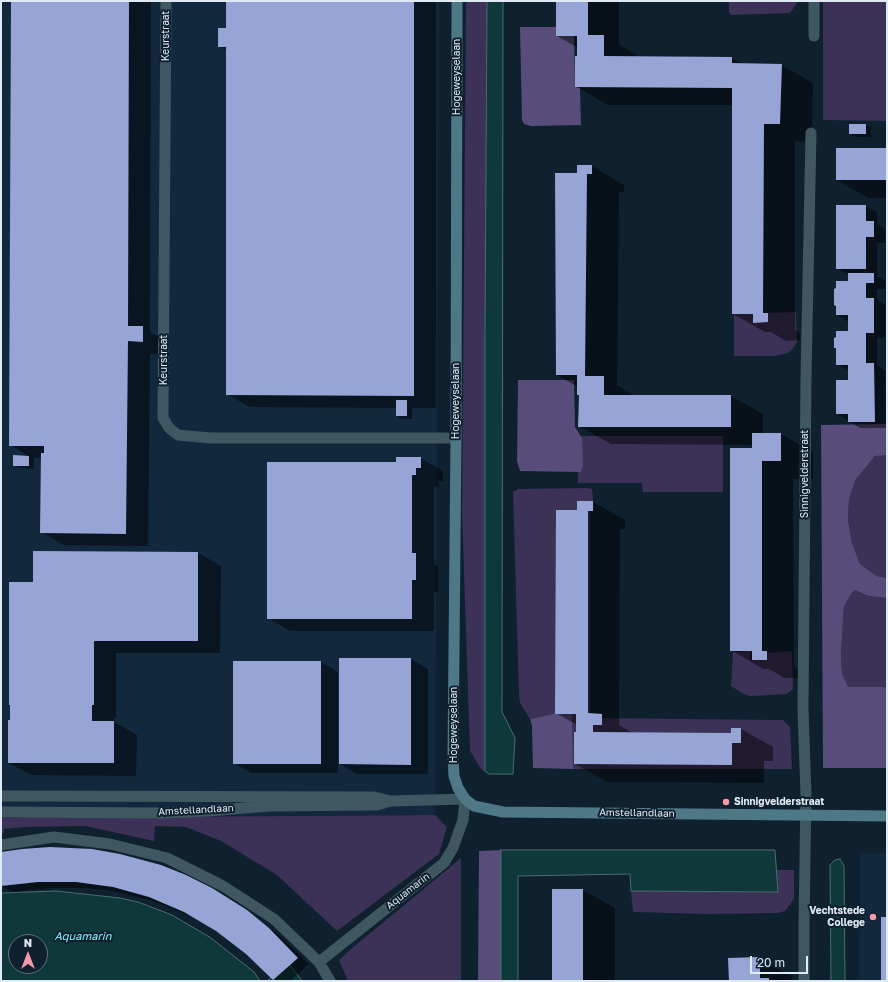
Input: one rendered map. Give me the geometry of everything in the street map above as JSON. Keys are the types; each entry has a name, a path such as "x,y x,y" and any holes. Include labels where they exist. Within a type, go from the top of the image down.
{"main road":[{"name":"Hogeweyselaan","path":"457,1 456,438 453,757 454,776 458,788 465,799"},
{"name":"Amstellandlaan","path":"465,799 474,806 503,812 887,816"}],"street":[{"name":"Keurstraat","path":"166,1 163,418 169,428 178,435 210,438 456,438"},
{"path":"814,1 814,36"},
{"name":"Sinnigvelderstraat","path":"804,981 805,815 803,710 806,385 811,133"},
{"name":"Amstellandlaan","path":"1,796 376,797 391,801"},
{"name":"Amstellandlaan","path":"1,812 209,811 269,806 377,805 391,801 465,799"},
{"name":"Aquamarin","path":"319,962 444,863 453,848 463,820 465,799"},
{"path":"1,845 54,837 110,844 167,858 223,886 274,919 319,962 330,981"}],"shaded area":[{"path":"1,1 439,1 435,815 1,817"},
{"path":"466,1 487,1 485,771 479,766 470,751 462,512"},
{"path":"729,1 797,1 797,3 790,13 731,15 729,12"},
{"path":"823,1 887,1 887,121 823,120"},
{"path":"520,27 556,27 574,34 575,87 580,88 581,125 531,126 524,124 522,120"},
{"path":"796,312 797,341 788,353 775,356 734,356 734,313 754,313 755,322 767,322 767,313"},
{"path":"518,380 574,380 575,427 582,438 583,466 581,472 520,471 517,461"},
{"path":"887,424 887,455 875,456 856,479 849,499 848,521 852,543 860,564 877,576 887,578 887,598 868,596 855,590 851,594 844,606 841,653 842,673 848,687 887,688 887,768 823,768 821,425"},
{"path":"578,436 723,436 723,492 643,492 642,483 578,483"},
{"path":"881,454 887,455 887,578 877,576 860,564 852,543 848,521 849,499 856,479 875,456"},
{"path":"518,489 592,489 594,508 590,508 590,718 783,720 790,727 792,769 573,769 553,714 530,719 520,703 519,695 513,492"},
{"path":"855,590 868,596 887,598 887,688 848,688 842,673 841,653 844,605"},
{"path":"750,651 750,660 766,660 766,653 792,651 793,689 787,694 750,696 731,686 733,652"},
{"path":"553,714 572,714 573,769 533,768 532,726 530,719"},
{"path":"435,815 447,827 439,854 337,931 277,875 221,841 186,827 155,826 154,841 85,826 27,827 4,829 4,833 1,833 1,818"},
{"path":"501,850 501,981 478,981 479,851"},
{"name":"Vechtstede College","path":"860,853 887,853 887,981 859,981"},
{"path":"461,858 461,981 348,981 339,960"},
{"path":"777,870 794,870 794,899 785,911 778,913 707,914 633,912 631,891 778,892"}],"water":[{"path":"487,1 503,1 502,712 515,738 513,774 489,774 485,771"},
{"path":"501,850 775,850 778,892 631,891 630,874 518,876 518,981 501,981"},
{"path":"840,859 844,866 845,981 831,981 830,865 835,860"},
{"name":"Aquamarin","path":"56,891 120,898 138,902 172,915 211,938 254,972 260,981 1,981 1,893"},
{"path":"290,965 302,981 267,981 284,966"}],"building":[{"path":"11,1 129,1 128,326 143,326 143,342 128,341 126,534 40,533 41,453 44,453 44,446 9,446"},
{"path":"226,1 414,1 414,396 226,395"},
{"path":"556,1 588,1 588,35 604,35 604,56 732,57 732,63 782,64 780,124 764,124 763,313 768,313 768,322 753,323 753,314 732,314 732,88 575,87 575,56 577,56 577,36 556,36"},
{"path":"218,28 226,28 226,47 218,47"},
{"path":"849,124 866,124 866,134 849,134"},
{"path":"836,148 887,148 887,180 836,180"},
{"path":"577,165 592,165 592,174 587,174 585,376 604,376 604,395 731,395 731,427 578,427 579,395 577,395 577,375 556,375 555,173 577,173"},
{"path":"836,205 866,205 866,221 874,221 874,237 866,237 866,269 836,269"},
{"path":"848,273 874,273 874,283 866,283 866,298 874,298 874,333 866,333 866,363 874,363 875,422 848,422 848,414 836,414 836,380 848,380 848,365 836,365 836,348 834,348 834,338 836,337 836,331 848,331 848,315 836,315 836,306 834,305 834,289 836,288 836,281 848,281"},
{"path":"396,400 407,400 407,416 396,416"},
{"path":"752,433 781,433 781,461 762,461 762,651 767,651 767,660 752,660 752,651 730,651 730,448 752,448"},
{"path":"13,455 29,456 29,466 13,466"},
{"path":"396,457 421,457 421,468 416,468 416,475 412,475 412,553 416,553 416,580 412,580 412,619 267,619 267,462 396,462"},
{"path":"577,501 593,501 593,511 588,511 588,713 602,714 602,725 593,725 593,732 731,733 731,728 741,728 741,743 732,743 732,765 574,764 574,732 576,732 576,714 555,714 556,510 577,510"},
{"path":"33,551 198,552 198,641 94,641 94,705 92,705 92,721 114,721 114,763 8,763 8,720 10,720 9,582 33,582"},
{"path":"339,658 411,658 411,765 339,764"},
{"path":"233,661 321,661 321,764 233,764"},
{"path":"50,847 92,849 120,854 161,865 186,875 212,888 247,910 269,928 298,958 273,980 246,954 216,931 184,912 149,897 113,887 76,882 38,882 1,886 1,852"},
{"path":"552,889 583,889 583,981 552,981"},
{"path":"881,917 887,917 887,981 881,981"},
{"path":"760,957 760,978 769,978 769,981 729,981 728,958"}],"place":[{"name":"Sinnigvelderstraat","path":"726,802"},
{"name":"Vechtstede College","path":"873,917"}]}
